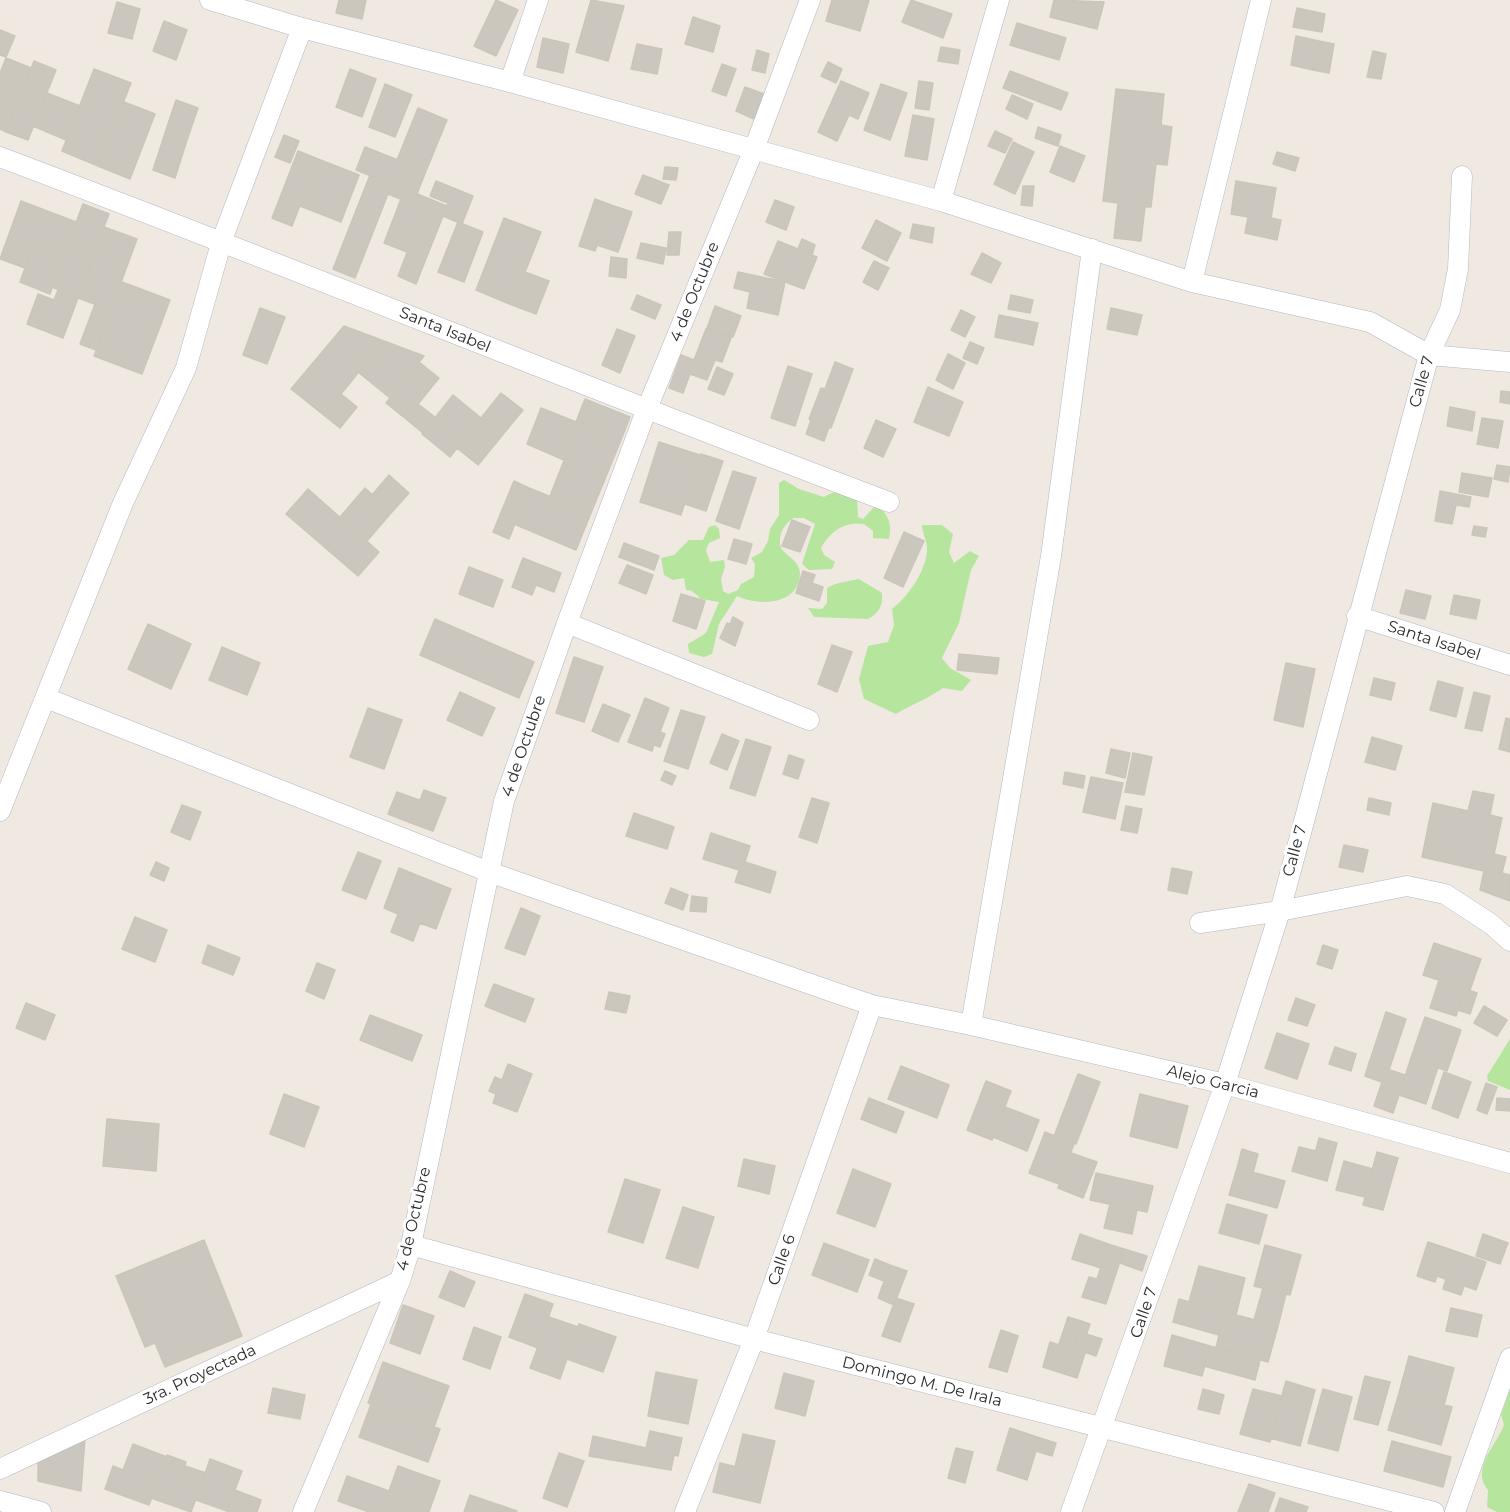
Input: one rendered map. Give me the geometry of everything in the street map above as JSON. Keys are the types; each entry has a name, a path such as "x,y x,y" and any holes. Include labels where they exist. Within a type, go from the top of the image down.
{"street":[{"path":"510,82 538,0"},
{"name":"4 de Octubre","path":"303,1512 400,1281 411,1245 504,801 646,411 753,149 810,0"},
{"path":"941,201 999,0"},
{"path":"1192,282 1261,0"},
{"path":"218,1 302,28 510,82 941,201 1192,282 1370,322 1429,354 1510,362"},
{"path":"0,811 123,503 186,368 222,240 302,28"},
{"name":"Santa Isabel","path":"0,157 222,240 646,411 889,502"},
{"name":"Calle 7","path":"1071,1512 1225,1084 1280,911 1357,616 1429,354 1450,310 1458,269 1462,176"},
{"path":"971,1025 1051,556 1092,249"},
{"name":"Santa Isabel","path":"1357,616 1510,665"},
{"path":"567,623 809,720"},
{"name":"Alejo Garcia","path":"46,698 489,872 872,1005 913,1012 1225,1084 1510,1163"},
{"path":"1200,923 1280,911 1407,886 1445,894 1491,924 1510,941"},
{"name":"Calle 6","path":"685,1512 754,1339 872,1005"},
{"name":"Domingo M. De Irala","path":"411,1245 754,1339 1434,1512"},
{"name":"3ra. Proyectada","path":"0,1470 400,1281"},
{"path":"1455,1512 1510,1358"},
{"path":"0,1501 42,1512"}],"green space":[{"path":"784,480 799,489 824,497 837,492 848,495 857,500 858,517 863,519 875,506 886,515 890,529 889,539 873,538 873,531 864,524 844,526 834,532 821,548 824,555 835,562 832,569 809,570 802,564 815,524 804,518 793,518 783,528 780,541 783,550 799,568 798,585 785,598 776,601 755,601 737,596 719,624 712,654 704,657 689,653 688,644 706,633 719,602 701,599 692,591 686,590 684,578 673,580 664,575 661,558 674,555 689,540 703,540 709,527 715,525 719,529 720,538 709,543 706,550 710,562 724,560 725,567 721,579 723,591 728,594 738,590 741,584 754,577 755,564 751,558 762,552 768,541 770,529 779,515 779,483"},
{"path":"922,525 942,525 953,534 949,552 954,563 970,551 979,556 971,570 959,623 942,658 950,668 971,680 962,691 943,688 896,714 864,699 859,679 868,646 888,642 894,625 892,609 910,590 921,573 927,548"},
{"path":"859,579 882,593 880,609 875,614 868,619 814,617 808,608 822,609 827,603 827,588 838,583"},
{"path":"1510,1039 1510,1090 1488,1081 1487,1076"},
{"path":"1510,1389 1510,1512 1497,1512 1487,1507 1488,1490 1483,1482 1482,1474 1483,1465 1504,1425 1501,1415"}],"building":[{"path":"339,0 366,0 362,19 336,13"},
{"path":"496,0 518,10 496,56 474,46"},
{"path":"591,0 624,6 608,61 576,52"},
{"path":"832,0 869,0 860,31 826,21"},
{"path":"911,0 952,14 943,38 902,22"},
{"path":"1054,0 1104,2 1097,29 1050,17"},
{"path":"117,2 140,9 132,39 108,33"},
{"path":"1297,8 1325,14 1322,32 1293,27"},
{"path":"693,17 720,26 713,52 685,44"},
{"path":"164,21 187,30 176,60 153,51"},
{"path":"1017,23 1066,38 1059,60 1010,45"},
{"path":"0,30 15,36 6,57 0,55"},
{"path":"1296,36 1319,41 1313,70 1291,65"},
{"path":"543,38 569,44 563,73 537,67"},
{"path":"1319,41 1334,44 1329,73 1313,70"},
{"path":"637,44 662,49 657,74 631,69"},
{"path":"941,47 960,50 958,64 938,61"},
{"path":"757,50 769,54 765,73 752,70"},
{"path":"1373,51 1386,54 1381,79 1367,77"},
{"path":"6,58 31,68 6,132 0,129 0,73"},
{"path":"34,61 56,70 28,140 6,132"},
{"path":"828,62 842,69 836,83 821,76"},
{"path":"722,64 736,69 726,96 712,91"},
{"path":"94,69 131,83 98,166 62,151"},
{"path":"350,69 376,79 362,117 336,107"},
{"path":"1010,71 1068,93 1061,110 1003,88"},
{"path":"841,81 869,93 858,119 849,115 837,141 818,132"},
{"path":"919,81 933,83 929,110 915,108"},
{"path":"385,84 412,95 395,137 369,127"},
{"path":"881,84 907,93 890,140 864,130"},
{"path":"745,87 764,94 754,119 736,111"},
{"path":"1116,89 1164,94 1161,125 1172,127 1167,165 1156,164 1151,207 1145,207 1141,241 1114,238 1118,203 1103,201"},
{"path":"47,93 80,106 66,140 33,126"},
{"path":"1012,95 1033,104 1027,119 1006,109"},
{"path":"176,100 198,108 187,140 165,133"},
{"path":"124,102 155,114 130,179 98,166"},
{"path":"418,108 447,120 426,171 397,160"},
{"path":"913,115 934,119 927,160 905,156"},
{"path":"1038,127 1061,135 1058,146 1035,138"},
{"path":"995,131 1012,139 1005,153 988,146"},
{"path":"165,133 187,140 175,178 153,170"},
{"path":"284,135 299,141 290,163 275,157"},
{"path":"1013,142 1034,152 1015,194 994,184"},
{"path":"1060,146 1085,156 1074,182 1050,172"},
{"path":"365,147 426,171 417,194 356,170"},
{"path":"298,151 318,159 292,226 272,218"},
{"path":"1277,152 1299,158 1295,171 1273,164"},
{"path":"318,159 359,175 341,222 300,206"},
{"path":"665,167 678,168 676,180 663,179"},
{"path":"370,175 447,206 443,216 388,194 355,278 333,269"},
{"path":"643,175 669,185 661,204 635,194"},
{"path":"436,181 473,196 462,224 443,216 448,203 430,196"},
{"path":"1236,181 1276,188 1271,218 1281,220 1277,240 1245,233 1248,217 1231,214"},
{"path":"1023,186 1034,186 1032,206 1021,205"},
{"path":"401,199 424,209 407,252 384,243"},
{"path":"595,199 611,205 595,251 579,246"},
{"path":"775,200 794,207 786,230 766,222"},
{"path":"21,201 76,222 63,257 33,246 25,268 0,259"},
{"path":"83,204 109,214 104,227 78,217"},
{"path":"611,205 632,212 618,252 597,245"},
{"path":"424,209 443,216 416,284 398,276"},
{"path":"78,217 104,227 78,298 52,287"},
{"path":"504,218 541,232 512,305 476,290"},
{"path":"876,220 901,233 887,261 862,248"},
{"path":"458,222 483,232 464,282 438,272"},
{"path":"913,224 934,228 932,243 910,238"},
{"path":"104,227 137,239 111,310 78,298"},
{"path":"669,232 681,232 679,255 667,255"},
{"path":"802,239 815,245 812,255 817,257 804,289 764,274 778,241 798,249"},
{"path":"641,243 666,248 663,264 637,258"},
{"path":"33,246 63,257 50,294 20,282"},
{"path":"982,253 1001,263 991,283 971,274"},
{"path":"611,257 627,259 626,278 609,276"},
{"path":"874,261 889,268 878,290 863,282"},
{"path":"525,272 549,281 536,314 512,305"},
{"path":"738,272 785,282 778,315 747,308 750,292 734,288"},
{"path":"122,282 170,300 142,374 94,356"},
{"path":"58,290 78,298 63,338 27,324 38,294 54,300"},
{"path":"637,295 661,305 655,319 631,309"},
{"path":"1011,295 1033,300 1030,313 1008,309"},
{"path":"95,304 111,310 96,350 80,344"},
{"path":"715,306 741,316 733,337 707,328"},
{"path":"260,308 285,317 267,364 243,355"},
{"path":"1111,308 1142,315 1137,335 1107,329"},
{"path":"961,310 975,317 965,337 951,330"},
{"path":"999,315 1038,323 1033,345 995,337"},
{"path":"344,326 384,341 341,394 357,407 340,428 291,389"},
{"path":"617,329 635,336 620,373 602,365"},
{"path":"706,329 731,338 722,362 715,360 707,380 690,374 683,393 669,388 681,355 694,360"},
{"path":"384,341 424,356 390,398 358,372"},
{"path":"970,342 984,348 977,364 963,358"},
{"path":"948,354 965,363 953,389 936,380"},
{"path":"419,362 439,378 406,419 386,403"},
{"path":"835,362 853,369 831,428 809,419 821,388 825,389"},
{"path":"788,366 812,374 795,426 771,418"},
{"path":"717,367 733,374 724,395 708,389"},
{"path":"928,387 963,402 949,436 914,422"},
{"path":"1501,391 1510,392 1510,404 1500,402"},
{"path":"501,393 523,410 478,465 457,448"},
{"path":"453,395 481,418 450,457 422,434"},
{"path":"585,399 630,417 621,440 579,423 564,460 527,444 541,408 576,422"},
{"path":"418,404 435,417 423,433 406,419"},
{"path":"1450,407 1475,412 1472,431 1447,426"},
{"path":"1482,418 1503,421 1498,448 1477,444"},
{"path":"811,420 829,427 824,441 806,434"},
{"path":"876,420 896,429 883,457 864,448"},
{"path":"579,423 621,440 591,513 550,496"},
{"path":"659,442 700,455 681,515 640,502"},
{"path":"701,454 723,461 706,511 685,504"},
{"path":"1497,465 1510,467 1508,482 1494,479"},
{"path":"733,471 756,478 739,529 716,521"},
{"path":"1462,473 1492,478 1488,497 1459,492"},
{"path":"389,475 409,493 392,512 372,495"},
{"path":"514,481 529,488 509,539 493,532"},
{"path":"365,488 392,512 367,541 340,517"},
{"path":"529,488 591,513 576,550 514,524"},
{"path":"308,489 379,552 358,576 286,514"},
{"path":"1440,491 1471,497 1469,507 1456,505 1452,524 1435,521"},
{"path":"792,520 810,527 800,552 782,546"},
{"path":"1474,526 1487,528 1485,537 1472,535"},
{"path":"904,532 924,541 903,587 884,578"},
{"path":"734,539 752,544 746,564 728,559"},
{"path":"624,543 659,556 654,570 619,557"},
{"path":"523,558 561,573 554,592 536,585 532,595 512,587"},
{"path":"627,565 653,575 646,594 619,583"},
{"path":"469,567 503,580 493,607 459,594"},
{"path":"803,571 815,575 812,583 823,587 819,601 796,593"},
{"path":"1406,590 1431,596 1425,619 1400,613"},
{"path":"681,594 705,601 696,629 673,621"},
{"path":"1454,595 1480,600 1476,619 1450,614"},
{"path":"733,617 743,623 735,646 720,638 727,623 730,624"},
{"path":"435,619 534,662 519,698 420,655"},
{"path":"148,624 191,644 171,689 128,669"},
{"path":"832,645 852,652 837,692 818,684"},
{"path":"222,647 260,663 247,695 209,680"},
{"path":"959,654 999,658 997,674 957,670"},
{"path":"574,657 603,667 584,722 556,713"},
{"path":"1286,663 1315,669 1303,727 1274,720"},
{"path":"1374,678 1395,683 1391,700 1370,695"},
{"path":"1438,681 1463,688 1456,717 1430,710"},
{"path":"460,692 495,708 482,736 447,720"},
{"path":"1474,692 1490,696 1482,731 1465,728"},
{"path":"645,698 669,708 660,732 665,734 660,747 654,745 652,751 628,742"},
{"path":"603,704 630,715 618,742 592,731"},
{"path":"368,708 402,720 384,769 350,757"},
{"path":"681,710 705,717 688,769 664,761"},
{"path":"1506,718 1510,719 1510,752 1499,749"},
{"path":"722,734 739,741 727,770 710,763"},
{"path":"1372,737 1402,746 1395,770 1365,762"},
{"path":"746,739 771,747 755,796 730,788"},
{"path":"1111,749 1130,753 1125,778 1106,773"},
{"path":"1133,753 1152,757 1144,795 1125,792"},
{"path":"789,755 804,760 798,779 783,774"},
{"path":"665,771 676,776 672,785 661,780"},
{"path":"1065,772 1085,776 1083,788 1063,784"},
{"path":"1091,777 1123,783 1115,819 1083,812"},
{"path":"424,790 446,798 433,831 411,823"},
{"path":"1473,791 1494,795 1490,815 1502,818 1494,854 1506,857 1502,873 1510,875 1510,901 1480,890 1484,871 1422,857 1433,803 1468,811"},
{"path":"397,792 419,800 411,823 388,814"},
{"path":"812,798 829,803 817,843 799,837"},
{"path":"1369,798 1391,803 1389,815 1367,810"},
{"path":"182,805 201,812 190,840 171,832"},
{"path":"1126,806 1142,809 1137,833 1121,830"},
{"path":"634,813 674,827 667,849 626,836"},
{"path":"711,833 750,846 745,862 776,872 770,893 735,882 739,870 703,859"},
{"path":"1344,845 1368,850 1363,872 1339,867"},
{"path":"358,852 381,861 366,899 342,890"},
{"path":"156,862 169,868 164,881 150,875"},
{"path":"399,868 451,889 436,929 420,923 413,941 391,932 398,914 384,908"},
{"path":"1172,868 1192,872 1187,894 1168,890"},
{"path":"671,888 688,895 683,910 665,903"},
{"path":"692,896 707,898 706,912 690,911"},
{"path":"521,908 540,916 525,955 505,948"},
{"path":"135,917 167,930 155,962 122,949"},
{"path":"1434,943 1481,959 1470,990 1423,975"},
{"path":"208,945 240,958 233,975 202,963"},
{"path":"1323,945 1338,950 1332,969 1317,964"},
{"path":"317,963 335,970 324,999 306,991"},
{"path":"1439,980 1465,989 1456,1016 1430,1008"},
{"path":"494,984 534,999 525,1022 485,1006"},
{"path":"1465,989 1477,993 1470,1014 1458,1010"},
{"path":"609,992 630,996 626,1013 605,1009"},
{"path":"1296,998 1315,1005 1307,1026 1288,1020"},
{"path":"26,1003 55,1015 45,1040 16,1028"},
{"path":"1484,1006 1507,1020 1497,1036 1474,1023"},
{"path":"1386,1012 1406,1019 1389,1070 1369,1063"},
{"path":"370,1015 422,1035 412,1061 360,1040"},
{"path":"1425,1017 1461,1030 1447,1071 1411,1058"},
{"path":"1277,1033 1309,1044 1297,1079 1265,1068"},
{"path":"1335,1047 1356,1054 1351,1071 1329,1064"},
{"path":"1411,1058 1438,1067 1426,1104 1399,1095"},
{"path":"1369,1063 1405,1075 1401,1089 1365,1076"},
{"path":"508,1064 532,1074 517,1112 493,1103 496,1094 489,1091 495,1077 502,1080"},
{"path":"901,1066 949,1085 937,1118 888,1099"},
{"path":"1444,1072 1471,1082 1458,1118 1432,1108"},
{"path":"1078,1074 1100,1082 1076,1144 1054,1136"},
{"path":"986,1081 1011,1091 992,1140 967,1130"},
{"path":"1382,1082 1401,1089 1393,1113 1374,1106"},
{"path":"1486,1083 1497,1087 1487,1114 1477,1110"},
{"path":"284,1094 319,1107 304,1147 270,1134"},
{"path":"1140,1094 1188,1106 1177,1148 1130,1136"},
{"path":"869,1098 904,1112 896,1133 861,1119"},
{"path":"1497,1098 1510,1099 1510,1111 1496,1110"},
{"path":"1005,1107 1039,1120 1027,1151 993,1137"},
{"path":"107,1119 159,1124 156,1171 103,1166"},
{"path":"1045,1132 1074,1144 1059,1184 1029,1173"},
{"path":"1319,1138 1337,1143 1327,1181 1309,1176"},
{"path":"1299,1147 1316,1151 1309,1176 1292,1171"},
{"path":"1242,1149 1258,1154 1253,1173 1237,1168"},
{"path":"1377,1152 1398,1158 1383,1210 1363,1205"},
{"path":"1071,1153 1097,1162 1083,1198 1058,1188"},
{"path":"744,1159 775,1166 769,1194 738,1186"},
{"path":"1344,1161 1373,1169 1365,1197 1336,1190"},
{"path":"1237,1168 1285,1181 1277,1208 1229,1195"},
{"path":"853,1169 891,1184 875,1227 837,1213"},
{"path":"1096,1173 1153,1186 1147,1212 1090,1200"},
{"path":"625,1179 660,1190 643,1243 608,1232"},
{"path":"1110,1204 1137,1210 1132,1234 1104,1228"},
{"path":"1227,1204 1267,1215 1259,1244 1219,1233"},
{"path":"683,1207 714,1217 698,1268 666,1258"},
{"path":"1080,1234 1108,1244 1101,1268 1072,1259"},
{"path":"1483,1234 1508,1243 1500,1264 1476,1256"},
{"path":"204,1240 242,1336 165,1367 155,1343 145,1347 116,1276"},
{"path":"1428,1242 1446,1248 1435,1282 1417,1276"},
{"path":"824,1243 869,1260 857,1292 812,1275"},
{"path":"1108,1244 1124,1249 1106,1304 1082,1297 1089,1277 1097,1279"},
{"path":"1265,1245 1301,1255 1290,1295 1254,1286"},
{"path":"1446,1248 1486,1262 1476,1290 1437,1276"},
{"path":"1124,1249 1147,1256 1142,1271 1120,1263"},
{"path":"875,1259 890,1265 884,1281 869,1275"},
{"path":"890,1265 907,1271 894,1305 878,1298"},
{"path":"1199,1266 1226,1273 1216,1309 1189,1302"},
{"path":"450,1271 475,1282 464,1307 439,1297"},
{"path":"1226,1273 1245,1278 1236,1315 1216,1309"},
{"path":"1446,1279 1464,1286 1461,1295 1443,1289"},
{"path":"1263,1288 1286,1294 1278,1326 1254,1320"},
{"path":"525,1294 553,1304 538,1348 509,1337"},
{"path":"896,1298 914,1304 900,1342 882,1336"},
{"path":"1179,1299 1225,1312 1219,1335 1173,1322"},
{"path":"403,1305 434,1316 420,1354 390,1343"},
{"path":"1451,1308 1482,1315 1477,1337 1446,1331"},
{"path":"1225,1312 1278,1326 1268,1362 1216,1347"},
{"path":"549,1317 578,1327 560,1379 530,1368"},
{"path":"1068,1317 1081,1321 1073,1349 1059,1344"},
{"path":"1081,1321 1090,1324 1081,1351 1073,1349"},
{"path":"579,1324 616,1337 603,1372 567,1359"},
{"path":"474,1327 501,1337 490,1369 463,1359"},
{"path":"1001,1330 1018,1336 1007,1372 989,1367"},
{"path":"1086,1334 1102,1339 1096,1356 1081,1351"},
{"path":"1172,1335 1210,1346 1202,1376 1164,1366"},
{"path":"1050,1342 1085,1353 1077,1378 1043,1367"},
{"path":"1210,1346 1260,1360 1255,1380 1204,1366"},
{"path":"1409,1356 1454,1368 1444,1405 1399,1393"},
{"path":"383,1362 449,1386 434,1427 368,1403"},
{"path":"656,1372 697,1380 688,1424 648,1416"},
{"path":"784,1373 814,1381 805,1416 775,1408"},
{"path":"1365,1376 1390,1382 1378,1425 1354,1419"},
{"path":"1286,1381 1315,1390 1300,1446 1270,1438"},
{"path":"273,1388 305,1395 300,1419 268,1413"},
{"path":"1203,1389 1224,1395 1219,1414 1198,1409"},
{"path":"1253,1389 1282,1396 1270,1442 1240,1434"},
{"path":"1323,1389 1352,1397 1338,1451 1308,1443"},
{"path":"1399,1393 1452,1407 1441,1445 1388,1430"},
{"path":"371,1404 440,1429 428,1462 359,1437"},
{"path":"1010,1428 1040,1438 1027,1480 997,1470"},
{"path":"650,1431 682,1438 678,1456 674,1455 671,1470 589,1456 593,1436 646,1448"},
{"path":"743,1434 775,1441 767,1474 735,1467"},
{"path":"85,1438 81,1491 38,1481 38,1461"},
{"path":"1040,1438 1056,1443 1052,1456 1036,1451"},
{"path":"1392,1441 1451,1457 1443,1487 1384,1471"},
{"path":"133,1444 167,1457 149,1505 105,1489 113,1466 123,1470"},
{"path":"956,1448 973,1452 965,1483 948,1478"},
{"path":"559,1453 584,1461 567,1507 543,1498"},
{"path":"167,1455 186,1462 171,1505 151,1498"},
{"path":"210,1459 242,1471 227,1511 196,1500"},
{"path":"720,1463 767,1474 760,1503 713,1492"},
{"path":"185,1466 206,1473 191,1512 171,1505"},
{"path":"398,1466 440,1481 431,1506 389,1491"},
{"path":"347,1476 431,1506 429,1512 369,1512 338,1501"},
{"path":"1249,1484 1275,1493 1268,1512 1238,1512"},
{"path":"235,1490 261,1500 257,1512 227,1512"},
{"path":"470,1495 517,1511 464,1512"},
{"path":"1280,1498 1308,1507 1306,1512 1275,1512"}]}
